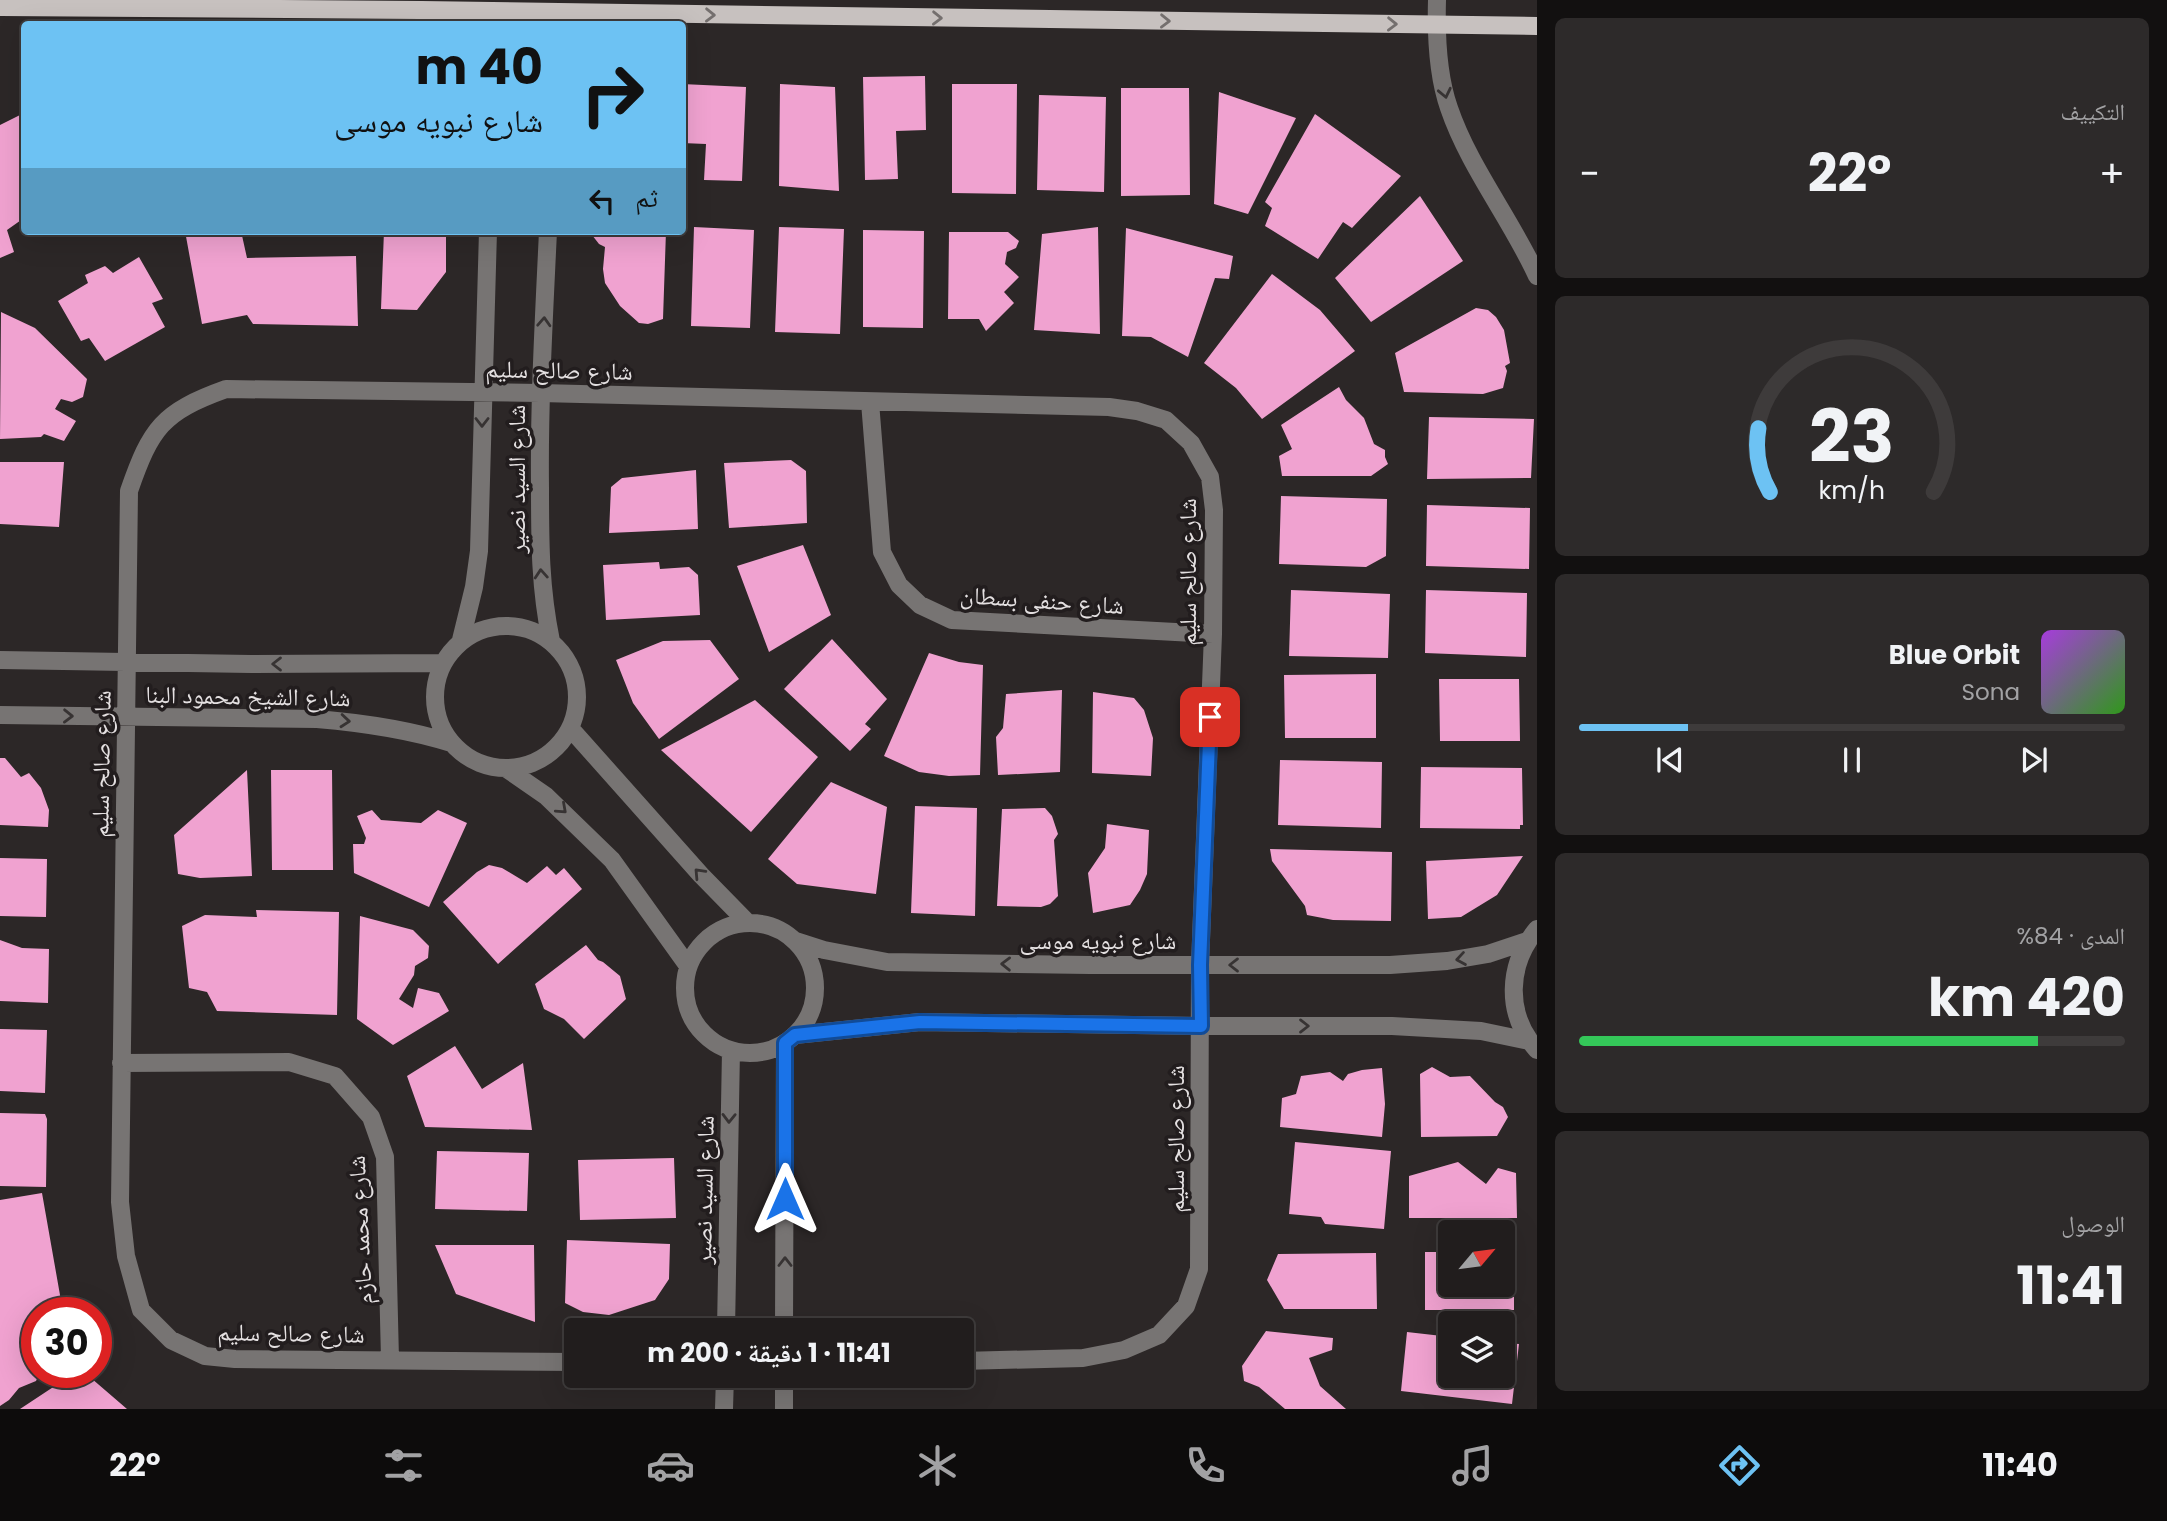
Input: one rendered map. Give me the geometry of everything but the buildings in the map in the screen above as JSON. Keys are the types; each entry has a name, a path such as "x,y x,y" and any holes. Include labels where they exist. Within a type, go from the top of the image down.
{"main road":[{"path":"0,8 425,17 1537,26"}],"street":[{"path":"1437,0 1436,25 1448,107 1537,276"},
{"name":"شارع السيد نصير","path":"461,640 474,587 479,551 488,235"},
{"name":"شارع السيد نصير","path":"548,235 540,393 540,568 551,641"},
{"name":"شارع صالح سليم","path":"564,1362 235,1359 205,1356 171,1340 141,1310 126,1256 120,1202 129,491 141,455 161,423 194,401 226,389 540,393 1109,407 1137,411 1166,420 1191,443 1210,478 1214,510 1213,634 1200,965 1199,1269 1186,1306 1159,1335 1124,1350 1083,1358 974,1361"},
{"name":"شارع حنفى بسطان","path":"870,402 882,552 900,585 920,605 952,620 1213,634"},
{"path":"507,625 530,629 551,641 568,659 576,682 578,706 571,729 560,746 545,758 527,766 507,769 476,762 451,743 440,725 435,704 436,683 443,663 461,640 483,629 507,625"},
{"name":"شارع الشيخ محمود البنا","path":"0,660 443,663"},
{"name":"شارع الشيخ محمود البنا","path":"0,715 317,719 410,730 451,743"},
{"path":"571,729 701,875 747,922"},
{"path":"507,769 547,796 612,860 688,966"},
{"path":"785,1318 790,1039 806,1022 813,1005 813,971 807,955 796,941 773,926 747,922 728,925 710,934 697,948 688,966 684,986 688,1007 697,1026 712,1041 731,1050 759,1053 790,1039 920,1022 1438,1028 1482,1031 1533,1045"},
{"path":"1532,935 1517,960 1513,991 1519,1022 1533,1045"},
{"name":"شارع نبويه موسى","path":"796,941 824,950 887,962 1390,965 1447,961 1488,954 1532,935"},
{"name":"شارع السيد نصير","path":"726,1318 731,1050"},
{"name":"شارع محمد حازم","path":"121,1063 289,1062 335,1076 371,1117 385,1157 390,1359"},
{"path":"724,1409 725,1388"},
{"path":"784,1388 784,1409"}],"route":[{"path":"785,1199 785,1043 795,1035 920,1022 1201,1026 1200,965 1210,717"}]}
